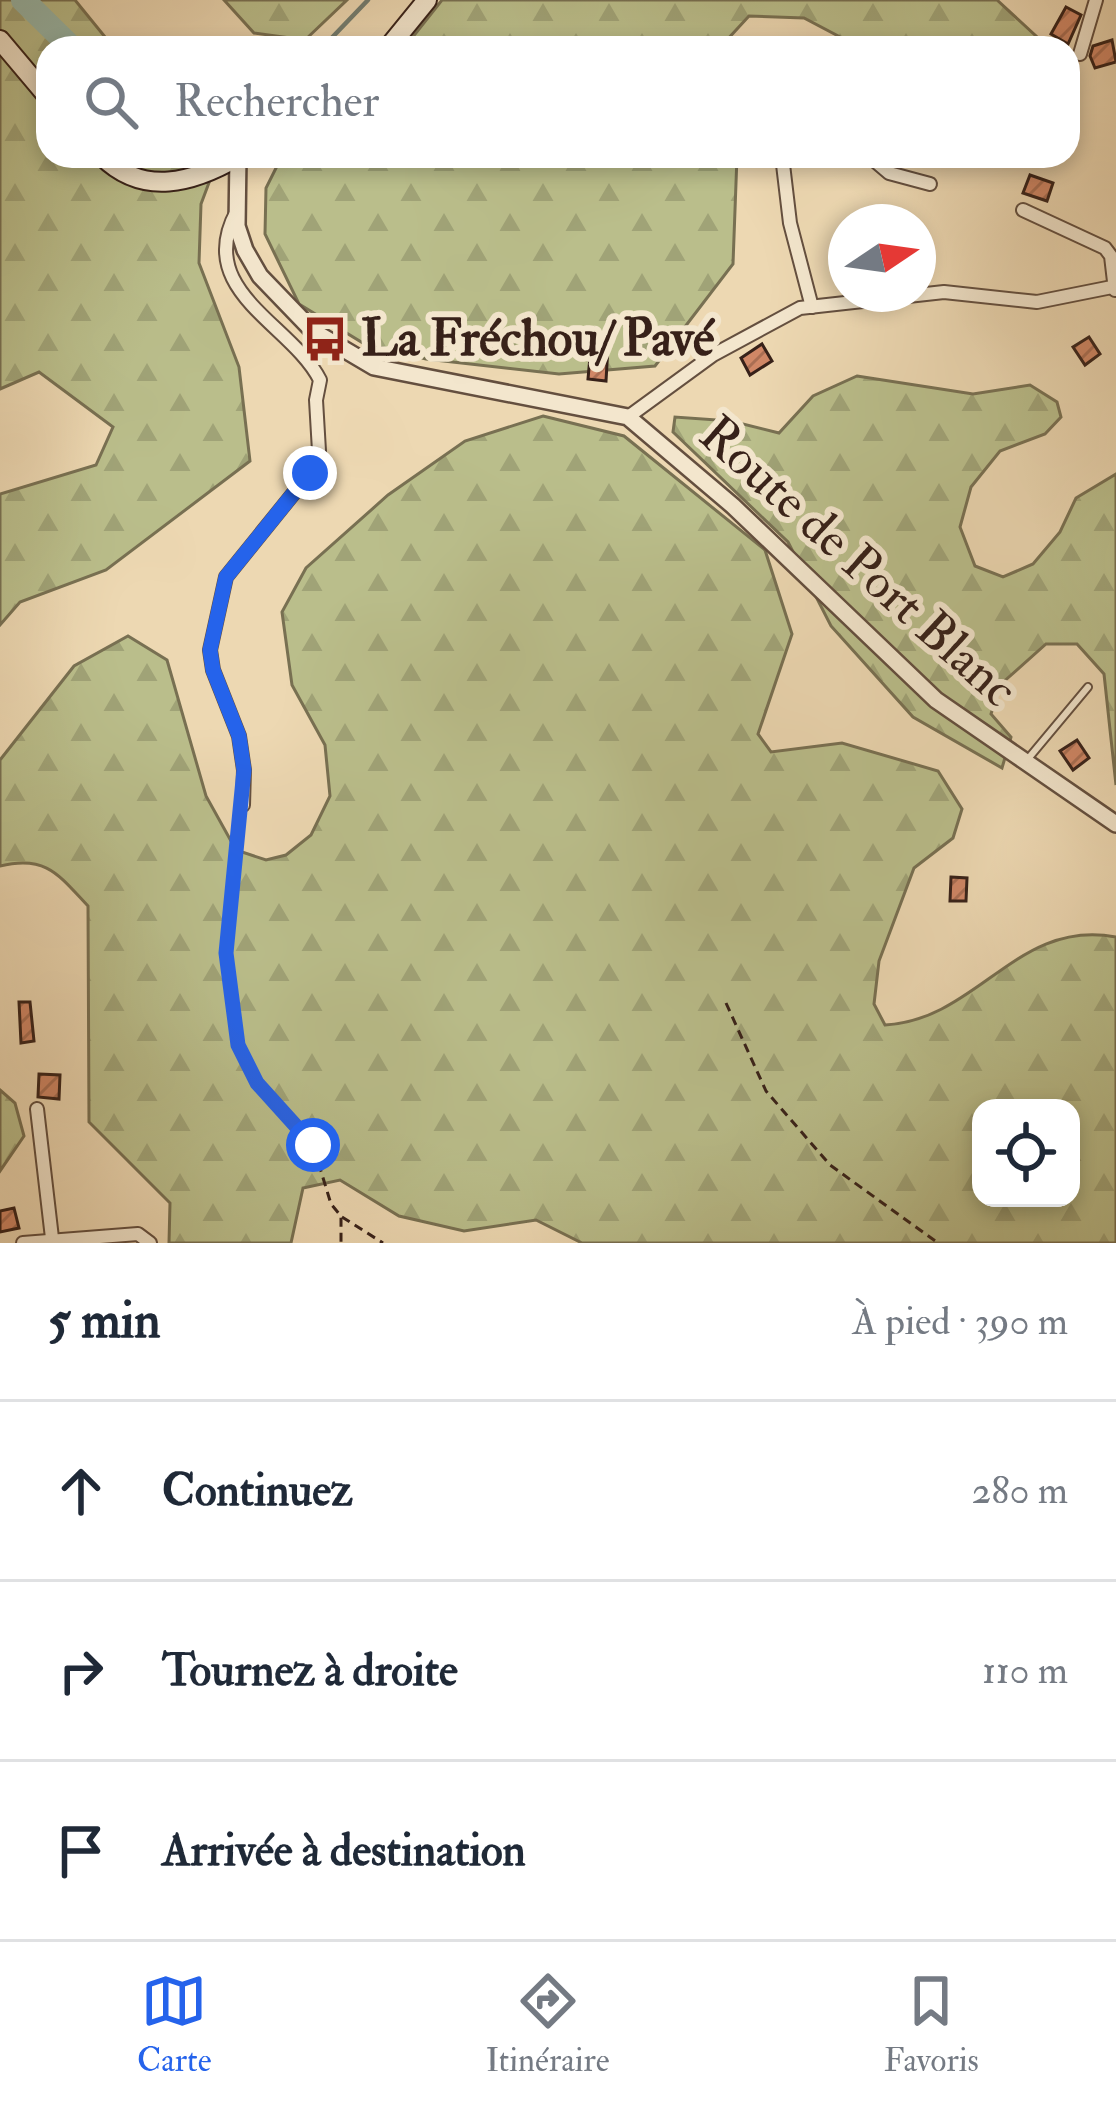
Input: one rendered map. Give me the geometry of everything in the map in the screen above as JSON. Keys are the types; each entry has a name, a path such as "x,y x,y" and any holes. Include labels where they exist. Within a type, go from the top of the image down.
{"main road":[{"path":"398,36 427,0"},
{"path":"0,40 36,83"},
{"path":"118,168 133,179 153,183 216,168"}],"street":[{"path":"1080,54 1096,0"},
{"name":"Route de Port Blanc","path":"238,168 237,210 245,250 260,276 313,331 374,367 628,417 733,506 936,700 1116,824"},
{"path":"783,168 790,224 812,307"},
{"path":"883,168 930,184"},
{"path":"237,210 226,229 233,277 246,302 320,380 316,400 319,451 310,473 226,577 210,650 239,736 243,805"},
{"path":"628,417 712,356 800,308 944,292 1037,302 1114,289 1111,256 1105,248 1024,210"},
{"path":"37,1109 52,1238"},
{"path":"23,1243 137,1234 150,1243"}],"lane":[{"path":"1024,763 1088,687"}],"path":[{"path":"243,805 226,953 238,1045 257,1083 313,1145 331,1204 341,1216 383,1243"},
{"path":"726,1003 766,1091 830,1166 938,1243"},
{"path":"341,1216 341,1243"}],"green space":[{"path":"0,0 75,0 104,36 36,36 36,168 214,168 201,204 199,263 239,367 250,461 106,570 20,602 0,625 0,494 96,465 113,427 39,372 0,389"},
{"path":"224,0 347,0 309,36 254,33"},
{"path":"442,0 997,0 1036,36 838,36 804,18 749,16 731,36 414,36"},
{"path":"276,168 737,168 733,264 655,366 559,374 426,359 363,343 299,304 265,234 266,188"},
{"path":"857,376 973,394 1030,385 1057,402 1061,417 1045,434 1000,451 971,487 960,527 975,566 1003,577 1033,564 1060,532 1076,498 1116,474 1116,785 1104,674 1077,644 1046,644 1001,684 991,714 1011,737 1002,768 913,717 831,626 788,542 673,432 675,417 731,421 779,433 813,396"},
{"path":"543,416 624,436 765,550 792,634 758,734 771,752 842,743 938,771 962,809 953,838 914,868 879,961 874,1004 885,1025 918,1019 946,1006 1051,942 1081,935 1116,937 1116,1243 582,1243 536,1220 464,1231 399,1216 340,1180 303,1188 291,1243 169,1243 170,1203 89,1122 88,906 59,876 40,865 0,866 0,760 74,666 128,636 167,660 206,796 236,850 266,860 286,855 311,835 330,796 325,745 292,685 282,612 306,568 388,495 465,441"},
{"path":"0,1090 15,1103 24,1136 0,1171"}],"building":[{"path":"1066,7 1081,15 1072,36 1051,34"},
{"path":"1112,40 1116,62 1095,68 1090,56 1093,46"},
{"path":"1030,175 1053,183 1047,201 1023,193"},
{"path":"1089,337 1100,354 1085,365 1073,347"},
{"path":"762,344 772,361 750,375 741,358"},
{"path":"591,346 608,346 606,381 588,379"},
{"path":"1077,740 1089,758 1073,770 1060,751"},
{"path":"951,877 967,878 966,901 950,901"},
{"path":"19,1002 30,1002 34,1041 21,1043"},
{"path":"39,1074 60,1075 59,1099 38,1097"},
{"path":"14,1208 19,1228 0,1232 0,1211"}],"waterway":[{"path":"23,0 60,36"},
{"path":"334,36 368,0"}],"place":[{"name":"La Fréchou/ Pavé","path":"325,339"}],"route":[{"path":"310,473 226,577 210,650 239,736 244,770 226,953 238,1045 257,1083 313,1145"}]}
